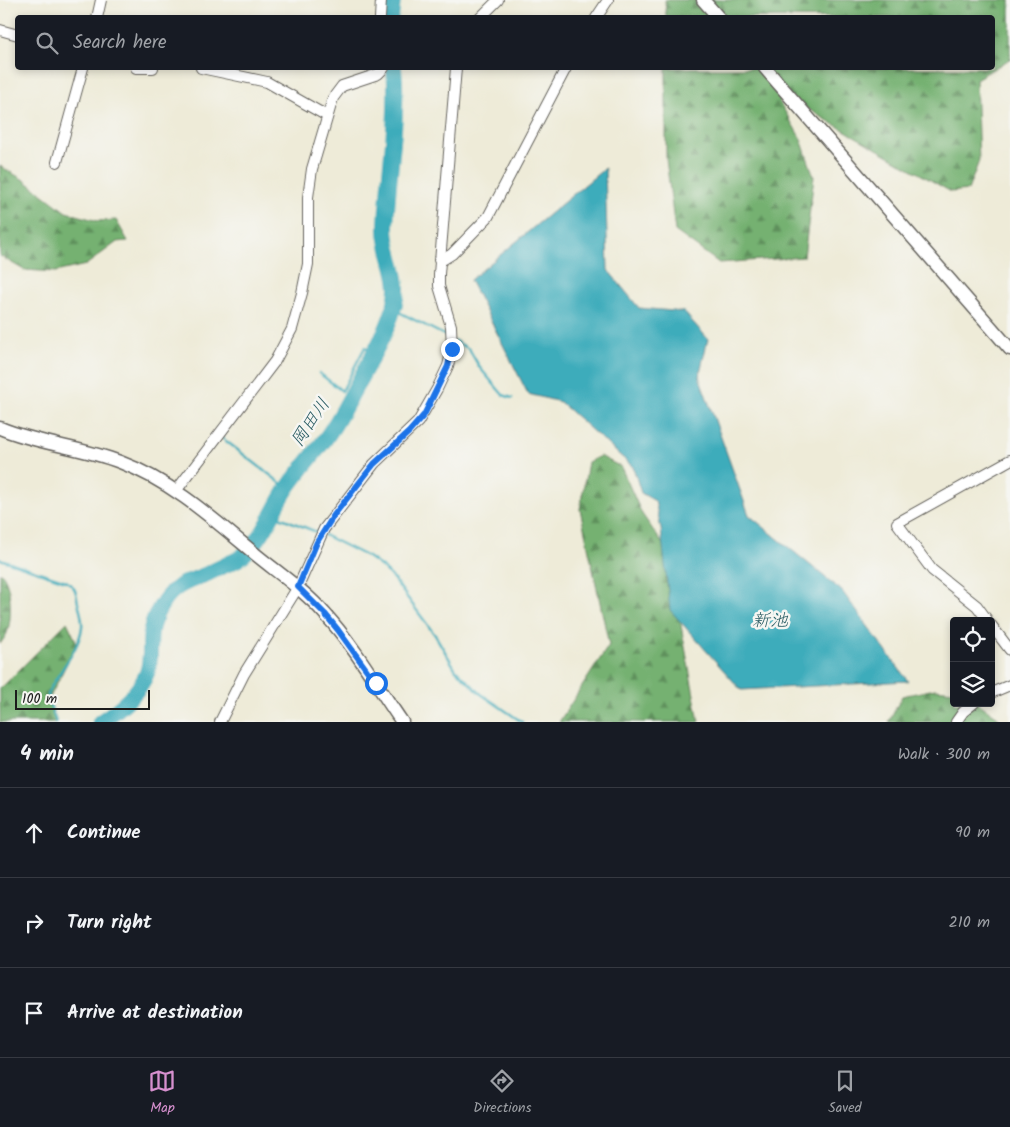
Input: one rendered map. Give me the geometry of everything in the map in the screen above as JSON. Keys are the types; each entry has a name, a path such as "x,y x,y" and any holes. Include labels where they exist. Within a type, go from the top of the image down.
{"street":[{"path":"98,15 101,0"},
{"path":"380,15 381,0"},
{"path":"483,15 498,0"},
{"path":"598,15 608,0"},
{"path":"703,0 716,15"},
{"path":"0,30 15,34"},
{"path":"57,162 82,70"},
{"path":"210,70 267,82 327,116"},
{"path":"176,491 275,360 292,329 308,264 308,197 312,169 333,98 342,86 378,74 382,70"},
{"path":"220,722 244,674 298,587 324,529 374,464 418,422 448,366 452,349 451,326 439,286 439,260 456,70"},
{"path":"439,260 452,254 488,217 565,70"},
{"path":"767,70 1010,349"},
{"path":"0,428 15,434 119,461 176,491 298,587 325,614 402,722"},
{"path":"985,617 977,606 932,570 897,523 1010,460"},
{"path":"995,630 1010,650"},
{"path":"995,691 1010,685"},
{"path":"956,722 969,707"}],"green space":[{"path":"665,0 1010,0 1010,59 995,68 995,15 666,15"},
{"path":"666,70 991,70 976,79 979,161 968,190 951,192 787,97 779,101 801,139 814,177 804,257 719,263 675,231 666,159"},
{"path":"0,166 24,180 66,212 98,221 116,220 128,241 117,242 86,265 55,272 24,270 0,256"},
{"path":"600,456 621,467 642,514 667,550 699,722 559,722 609,645 580,509 588,462"},
{"path":"0,572 7,583 10,608 7,632 0,644"},
{"path":"67,622 77,643 49,699 55,722 0,722 0,689"},
{"path":"935,689 950,691 950,707 984,707 998,717 1000,722 889,722 902,696"}],"water":[{"name":"新池","path":"605,168 608,270 639,308 684,312 708,339 699,376 749,515 842,591 908,681 741,690 670,610 661,529 655,501 641,493 633,467 560,402 528,394 470,280"}],"waterway":[{"name":"岡田川","path":"391,15 393,0"},
{"name":"岡田川","path":"100,722 127,701 139,688 147,673 152,626 159,609 166,599 181,585 238,559 255,544 283,495 320,446 345,408 388,325 396,301 397,289 386,234 395,107 394,70"},
{"path":"393,309 448,337"},
{"path":"455,341 469,349 480,368 503,395 512,398"},
{"path":"319,373 342,391 365,347 374,352"},
{"path":"222,438 287,488"},
{"path":"272,514 319,533"},
{"path":"324,535 368,557 383,568 392,577 435,635 456,670 481,694 522,722"},
{"path":"0,559 66,581 72,585 76,593 82,621 80,636 73,653 48,693 56,722"}],"route":[{"path":"376,683 338,630 298,587 317,542 334,515 374,464 409,432 424,415 448,366 452,349"}]}
